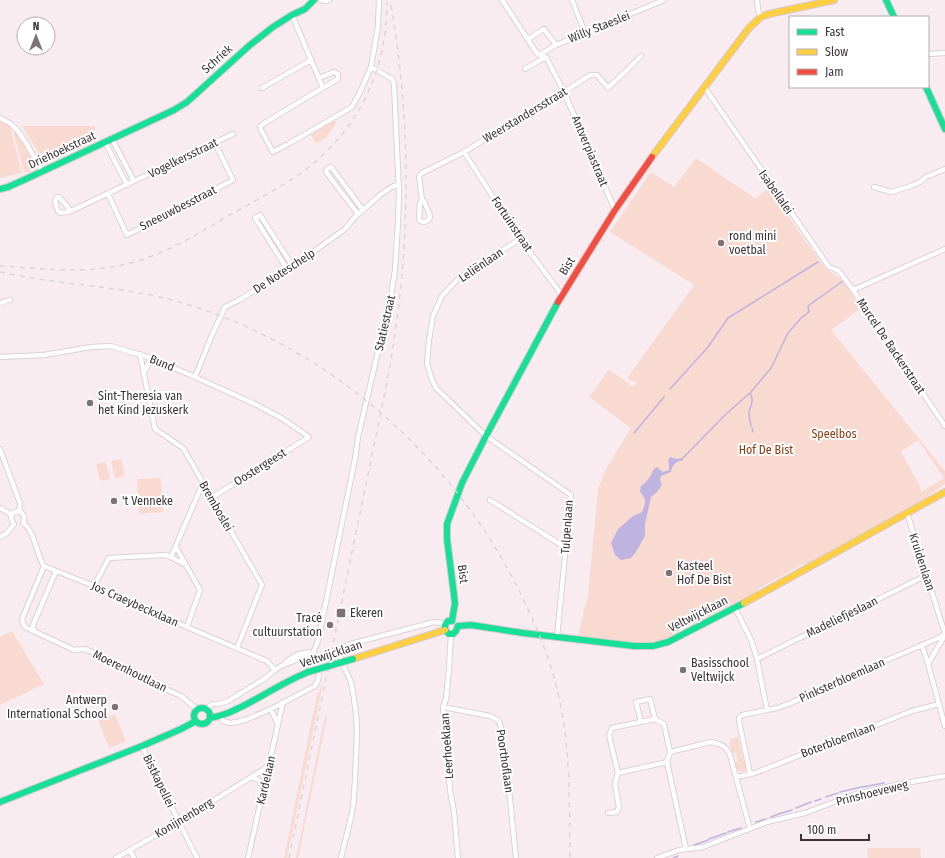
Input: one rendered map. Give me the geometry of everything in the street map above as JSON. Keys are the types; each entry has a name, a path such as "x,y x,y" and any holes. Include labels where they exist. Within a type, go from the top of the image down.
{"street":[{"name":"Schriek","path":"132,129 174,110 187,102 250,45 273,27 305,9 314,0"},
{"path":"321,0 329,0"},
{"path":"319,78 334,72 338,74 338,80 260,127 260,130 273,152 352,107 371,67 378,26 379,0"},
{"path":"502,0 536,52 539,55 546,57"},
{"path":"572,0 585,33"},
{"name":"Willy Staeslei","path":"539,55 556,45 664,0"},
{"path":"757,0 758,10 761,17"},
{"name":"Bist","path":"452,621 456,603 446,540 447,524 462,483 562,295 646,165 749,28 761,17 778,11 834,0"},
{"path":"886,0 894,16"},
{"path":"292,15 323,88"},
{"name":"Willy Staeslei","path":"528,39 544,29 556,45"},
{"path":"929,54 945,53"},
{"name":"Weerstandersstraat","path":"422,200 419,176 422,173 464,152 590,75 597,75 608,88 641,56"},
{"path":"525,69 546,57"},
{"name":"Antverpiastraat","path":"546,57 564,92 616,210"},
{"path":"262,88 311,60"},
{"name":"Statiestraat","path":"314,653 318,640 355,460 358,438 393,283 398,230 399,185 394,84 392,80 371,67"},
{"name":"Isabellalei","path":"705,88 829,267 839,272 853,290"},
{"path":"926,88 945,129"},
{"path":"0,118 10,124 24,140 42,172"},
{"name":"Driehoekstraat","path":"0,189 42,172 132,129"},
{"name":"Vogelkersstraat","path":"71,211 233,134"},
{"name":"Vogelkersstraat","path":"112,139 134,181"},
{"path":"105,142 127,185"},
{"name":"Sneeuwbesstraat","path":"108,194 127,235 233,180 215,143"},
{"name":"Fortuinstraat","path":"464,152 520,239 562,295"},
{"path":"358,214 326,172 327,168 332,168 364,210"},
{"path":"874,187 892,192 920,182 926,177 945,169"},
{"name":"De Noteschelp","path":"196,377 212,334 225,307 292,266 345,229 358,214 385,191 399,185"},
{"path":"287,269 255,218 260,215 292,266"},
{"name":"Leliënlaan","path":"486,436 436,388 431,377 427,363 433,316 442,296 458,279 520,239"},
{"name":"Marcel De Backerstraat","path":"945,249 853,290 945,426"},
{"path":"0,303 10,300"},
{"name":"Bund","path":"0,357 44,355 91,347 111,346 151,358 258,405 283,419 309,437"},
{"name":"Bremboslei","path":"140,354 155,429 182,448 262,585 237,648"},
{"path":"144,373 151,358"},
{"name":"Tulpenlaan","path":"486,436 571,495 557,637"},
{"name":"Oostergeest","path":"211,498 309,437"},
{"path":"0,449 20,503 19,511"},
{"path":"171,557 203,483"},
{"name":"Veltwijcklaan","path":"458,626 471,625 634,646 654,646 668,642 735,608 945,492"},
{"path":"490,500 566,548"},
{"path":"0,508 12,515"},
{"path":"14,524 11,520 12,515 19,511"},
{"path":"19,511 24,516 23,523"},
{"name":"Kruidenlaan","path":"907,513 945,634"},
{"path":"14,524 19,525 23,523"},
{"path":"23,523 30,530 40,560 44,566"},
{"path":"0,537 8,533 14,524"},
{"path":"176,547 200,590 187,627"},
{"path":"94,586 109,558 165,555 186,565"},
{"name":"Jos Craeybeckxlaan","path":"44,566 267,661 275,670"},
{"name":"Moerenhoutlaan","path":"44,566 22,619 25,627 74,650 85,648 112,661 119,668 181,696 197,709"},
{"path":"36,632 33,629 33,625 56,571"},
{"name":"Madeliefjeslaan","path":"757,659 926,575"},
{"path":"735,608 752,642 757,659 767,710"},
{"path":"448,621 456,622 458,626 458,630 455,634 447,634 445,628 448,621"},
{"name":"Veltwijcklaan","path":"197,709 201,708 209,713 221,717 256,700 298,676 308,672 353,659 445,628 442,623 434,622 343,646 342,648 340,659 350,680 352,685 357,729 353,808 341,858"},
{"path":"928,664 945,634"},
{"name":"Pinksterbloemlaan","path":"750,774 739,718 791,703 945,634"},
{"name":"Leerhoeklaan","path":"451,635 446,699 443,707 450,790 454,812 458,858"},
{"path":"922,645 945,726"},
{"name":"Veltwijcklaan","path":"0,802 142,746 182,729 196,721 201,724 207,722 212,704 219,704 228,701 264,679 296,655 306,652 314,653"},
{"path":"221,717 223,721 230,723 248,719 312,688 318,681 319,672 314,653"},
{"path":"641,722 636,702 650,699 655,719"},
{"name":"Kardelaan","path":"248,858 283,702"},
{"name":"Boterbloemlaan","path":"736,777 750,774 912,711 940,704"},
{"name":"Poorthoflaan","path":"443,707 490,716 499,721 501,728 505,777 510,790 516,858"},
{"path":"271,708 278,725"},
{"path":"196,721 194,716 197,709"},
{"name":"Veltwijcklaan","path":"209,713 230,713"},
{"path":"608,813 617,812 619,807 615,784 618,773 609,735 612,728 655,719 664,724 670,752 667,762 685,848"},
{"path":"670,752 712,742 728,749 749,827"},
{"name":"Bistkapellei","path":"142,746 197,858"},
{"path":"618,773 667,762"},
{"name":"Konijnenberg","path":"116,858 179,822 269,766"},
{"name":"Prinshoeveweg","path":"657,858 685,848 703,847 749,827 801,814 856,794 945,776"},
{"path":"251,777 259,780 263,790"},
{"path":"130,850 134,858"}],"green space":[{"path":"0,120 10,127 22,173 0,178"},
{"path":"334,120 336,124 326,138 316,144 311,135"},
{"path":"22,126 95,126 95,133 98,140 46,164"},
{"path":"13,131 17,133 24,142 39,168 31,172 24,172"},
{"name":"Hof De Bist","path":"696,158 756,199 769,188 826,269 837,276 847,286 860,309 831,330 945,471 945,484 924,499 806,565 805,563 758,589 754,594 692,626 685,627 665,640 644,643 578,636 588,595 598,489 606,469 631,428 589,397 609,369 633,387 637,383 628,379 628,377 694,285 610,232 651,172 674,187","holes":["918,440 944,478 921,492 920,486 901,452"]},
{"path":"121,459 125,476 115,478 111,461"},
{"path":"106,462 110,479 100,481 96,464"},
{"path":"161,478 163,512 139,514 137,479"},
{"path":"12,631 44,684 0,705 0,637"},
{"path":"323,683 287,858 284,858 317,695"},
{"path":"115,714 126,741 109,748 98,720"},
{"path":"325,716 327,717 298,858 296,858"},
{"path":"738,737 744,762 746,761 746,769 745,771 741,772 735,765 734,762 738,761 736,753 732,753 729,739"},
{"path":"867,848 920,848 921,858 868,858"}],"shaded area":[{"path":"670,457 677,459 683,458 683,460 672,467 671,472 661,476 660,480 662,485 651,497 645,524 645,536 631,558 621,560 615,555 611,543 618,529 633,516 642,512 645,501 640,492 641,486 648,480 653,470 657,467 663,472 669,470 668,460"}],"waterway":[{"path":"670,389 708,347 728,318 818,262"},
{"path":"683,458 725,415 750,393 771,368 788,333 801,318 809,312 808,306 843,281"},
{"path":"750,393 752,399 749,413 751,426"},
{"path":"634,433 664,397"},
{"path":"752,428 753,432"},
{"path":"840,792 884,783"},
{"path":"826,797 838,793"},
{"path":"815,801 821,799"},
{"path":"796,808 811,802"},
{"path":"782,813 792,810"},
{"path":"771,817 781,813"},
{"path":"756,822 766,819"},
{"path":"728,832 741,828"},
{"path":"709,839 726,833"},
{"path":"694,845 708,840"},
{"path":"673,858 678,856"}],"railway":[{"path":"289,858 386,387 400,290 406,194 405,145 403,97 390,0"},
{"path":"0,266 56,270 84,270 128,264 158,254 186,240 297,176 318,160 336,142 364,101 374,78 381,54 386,28 387,2"},
{"path":"0,272 157,296 186,304 241,324 293,351 343,383 388,420 430,461 467,506 500,555 527,607 548,657 562,710 565,731 569,794 570,858"}],"traffic: fast":[{"path":"0,189 26,179 174,110 187,102 250,45 273,27 305,9 314,0"},
{"path":"886,0 894,16"},
{"path":"926,88 945,129"},
{"path":"452,621 455,603 447,539 447,524 462,483 558,302"},
{"path":"458,626 471,625 523,633 634,646 653,646 668,642 744,603"},
{"path":"445,630 445,625 448,621 452,621"},
{"path":"445,630 449,634 453,634 458,626"},
{"path":"308,672 353,659"},
{"path":"210,718 224,715 308,672"},
{"path":"202,708 208,710 210,716 208,722 202,724 196,722 194,716 196,710 202,708"},
{"path":"0,802 142,746 196,721"}],"traffic: slow":[{"path":"652,157 749,28 761,17 834,0"},
{"path":"744,603 945,492"},
{"path":"353,659 445,630"}],"traffic: jam":[{"path":"558,302 615,210 652,157"}],"place":[{"name":"rond mini voetbal","path":"721,243"},
{"name":"Sint-Theresia van het Kind Jezuskerk","path":"90,403"},
{"name":"'t Venneke","path":"114,501"},
{"name":"Kasteel Hof De Bist","path":"669,573"},
{"name":"Ekeren","path":"341,613"},
{"name":"Tracé cultuurstation","path":"330,625"},
{"name":"Basisschool Veltwijck","path":"683,670"},
{"name":"Antwerp International School","path":"115,707"}],"park label":[{"name":"Speelbos","path":"834,434"}]}
